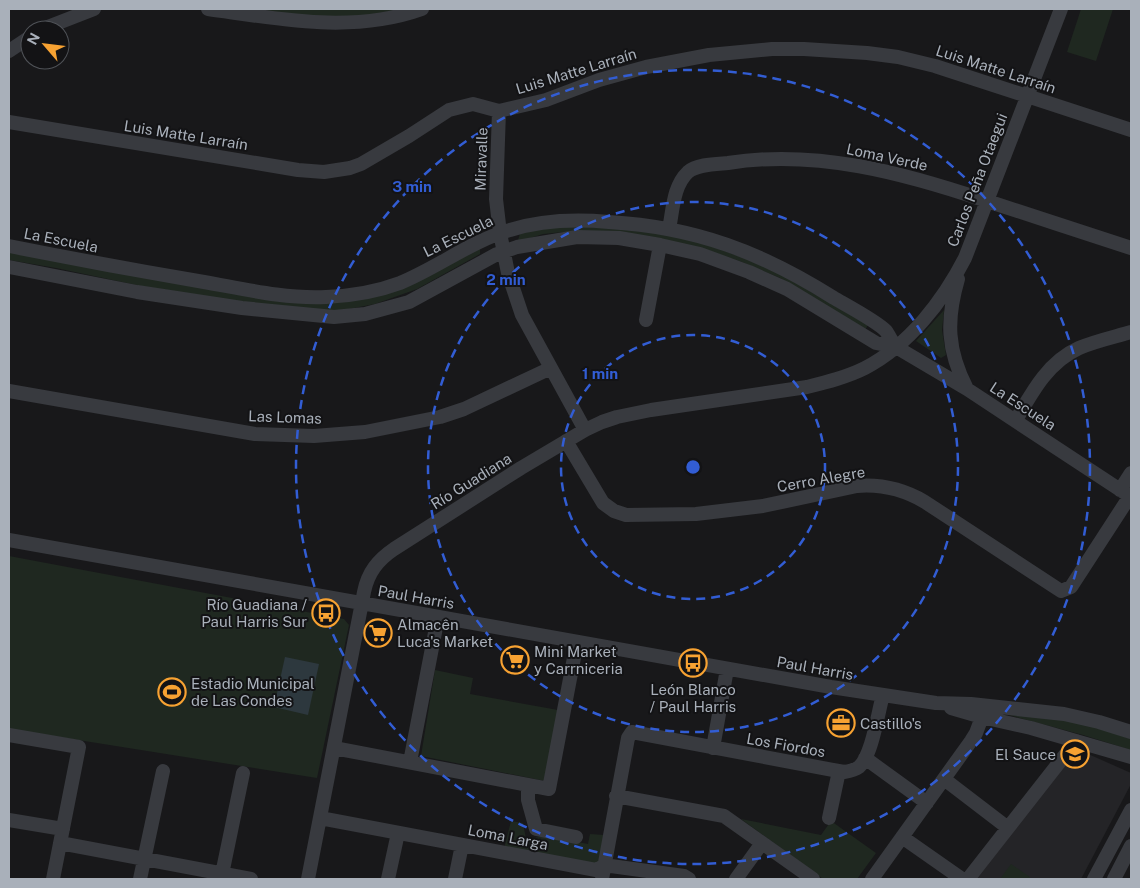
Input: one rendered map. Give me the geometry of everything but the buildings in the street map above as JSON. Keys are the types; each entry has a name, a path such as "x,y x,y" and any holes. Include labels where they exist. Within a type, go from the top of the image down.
{"street":[{"path":"66,20 94,9"},
{"path":"208,9 329,24 375,20 409,14 422,9"},
{"name":"Carlos Peña Otaegui","path":"896,347 927,316 938,302 965,258 1061,9"},
{"path":"9,51 20,43"},
{"name":"Luis Matte Larraín","path":"9,122 298,170 324,172 350,168 372,158 449,110 473,104 499,111 546,100 599,80 646,66 709,55 772,49 835,50 898,58 935,66 1131,130"},
{"name":"Miravalle","path":"499,111 496,199 503,252 514,297 585,430"},
{"name":"Loma Verde","path":"670,229 676,192 682,179 690,170 733,162 784,158 854,166 916,178 1131,248"},
{"name":"La Escuela","path":"9,246 244,289 298,297 324,297 359,294 401,282 500,233 519,227 575,220 621,222 670,229 736,247 793,273 884,329 896,347"},
{"name":"La Escuela","path":"9,267 136,292 242,308 334,317 373,313 409,302 503,252 532,244 577,237 618,238 660,245 700,254 758,276 805,300 876,343 896,347 968,389 1127,494"},
{"path":"646,320 660,245"},
{"path":"965,258 951,308 950,325 954,358 968,389"},
{"path":"1016,420 1043,377 1061,358 1080,348 1131,332"},
{"name":"Río Guadiana","path":"308,879 362,604 370,573 376,563 385,555 521,468 602,422 635,413 807,387 831,381 866,367 896,347"},
{"name":"Las Lomas","path":"9,392 255,434 314,436 373,431 440,417 464,409 552,368"},
{"name":"Cerro Alegre","path":"566,441 604,503 620,513 696,514 763,506 857,486 892,487 909,493 925,502 1061,591 1071,587 1127,494"},
{"path":"1127,494 1131,473"},
{"name":"Paul Harris","path":"9,540 727,669 936,704 1031,728 1131,757"},
{"path":"410,762 438,617"},
{"path":"334,748 549,789 577,642"},
{"path":"713,748 727,669"},
{"path":"882,696 871,742 865,758 927,803"},
{"name":"Paul Harris","path":"936,704 970,704 1072,716 1131,732"},
{"path":"1070,739 1068,734 1073,726 1072,716"},
{"path":"872,879 971,742 982,717"},
{"path":"968,879 1008,828 1070,739 1088,719"},
{"name":"Los Fiordos","path":"616,796 628,738 632,732 839,771 850,772 855,770 865,758"},
{"path":"9,735 79,747 53,879"},
{"path":"140,879 163,771"},
{"path":"829,818 839,771"},
{"path":"222,877 243,773"},
{"path":"944,779 1008,828"},
{"path":"528,785 528,800 536,829 576,837"},
{"path":"603,872 616,796 724,816 813,879"},
{"path":"1094,879 1131,810"},
{"name":"Loma Larga","path":"320,818 603,872 684,876 689,879"},
{"path":"9,820 63,829"},
{"path":"388,879 398,833"},
{"path":"902,837 962,879"},
{"path":"736,879 762,843"},
{"path":"60,844 144,859 222,877 251,879"},
{"path":"455,879 462,845"},
{"path":"1114,879 1131,846"}],"shaded area":[{"path":"258,9 406,9 348,18 293,15"},
{"path":"1081,9 1113,9 1096,61 1067,52"},
{"path":"576,226 648,230 697,241 771,268 868,325 865,330 780,278 707,250 563,232 543,234 521,241 518,240 520,234 538,228"},
{"path":"480,248 480,254 417,289 375,304 333,312 288,309 141,286 9,260 9,252 328,303"},
{"path":"944,310 942,330 946,355 941,358 916,341"},
{"name":"Estadio Municipal de Las Condes","path":"9,556 344,619 349,625 317,778 9,729"},
{"path":"285,657 319,664 308,715 274,707"},
{"path":"435,670 473,678 470,694 558,710 545,781 421,756"},
{"path":"994,711 1080,721 1131,739 1131,750 1083,735"},
{"path":"1070,746 1131,773 1131,784 1081,879 972,879"},
{"path":"741,819 821,835 831,821 876,853 857,879 823,879"},
{"path":"511,821 523,823 526,839 547,836 588,844 590,834 604,835 598,867 504,849"},
{"path":"1011,864 1030,877 1029,879 1000,879"}],"place":[{"name":"Río Guadiana / Paul Harris Sur","path":"326,613"},
{"name":"Almacên Luca's Market","path":"378,633"},
{"name":"Mini Market y Carrniceria","path":"515,660"},
{"name":"León Blanco / Paul Harris","path":"693,663"},
{"name":"Estadio Municipal de Las Condes","path":"172,692"},
{"name":"Castillo's","path":"841,723"},
{"name":"El Sauce","path":"1075,754"}]}
